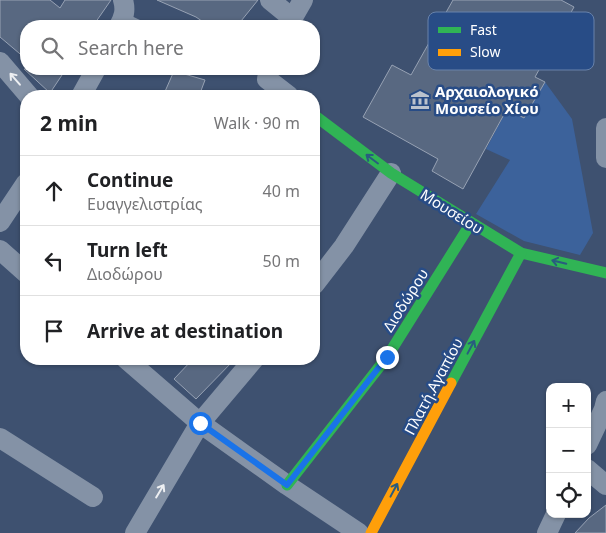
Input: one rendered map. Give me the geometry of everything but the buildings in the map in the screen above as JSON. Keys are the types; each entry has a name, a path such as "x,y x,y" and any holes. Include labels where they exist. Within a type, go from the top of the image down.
{"street":[{"path":"270,0 288,20"},
{"path":"291,20 303,0"},
{"path":"0,62 25,90"},
{"path":"84,90 93,75"},
{"path":"268,75 267,79 281,90"},
{"name":"Μουσείου","path":"320,120 391,173 521,253 606,273"},
{"path":"606,128 606,158"},
{"path":"320,277 344,246 391,173"},
{"path":"0,222 20,192"},
{"name":"Διοδώρου","path":"287,485 387,357 471,223"},
{"path":"0,250 20,267"},
{"name":"Πλατή.Αγαπίου","path":"371,533 521,253"},
{"path":"133,365 200,423 287,485 360,533"},
{"path":"135,533 200,423 249,365"},
{"path":"591,437 606,401"},
{"path":"3,445 93,497"},
{"path":"591,472 606,484"},
{"path":"547,533 554,518"}],"shaded area":[{"path":"545,82 572,119 593,233 580,255 524,241 476,214 510,160 486,149 507,109 524,118"}],"traffic: fast":[{"path":"320,120 391,173 521,253 606,273"},
{"path":"287,485 387,357 471,223"},
{"path":"451,383 521,253"}],"traffic: slow":[{"path":"371,533 451,383"}],"place":[{"name":"Αρχαιολογικό Μουσείο Χίου","path":"420,100"}],"route":[{"path":"200,423 287,485 387,357"}]}
